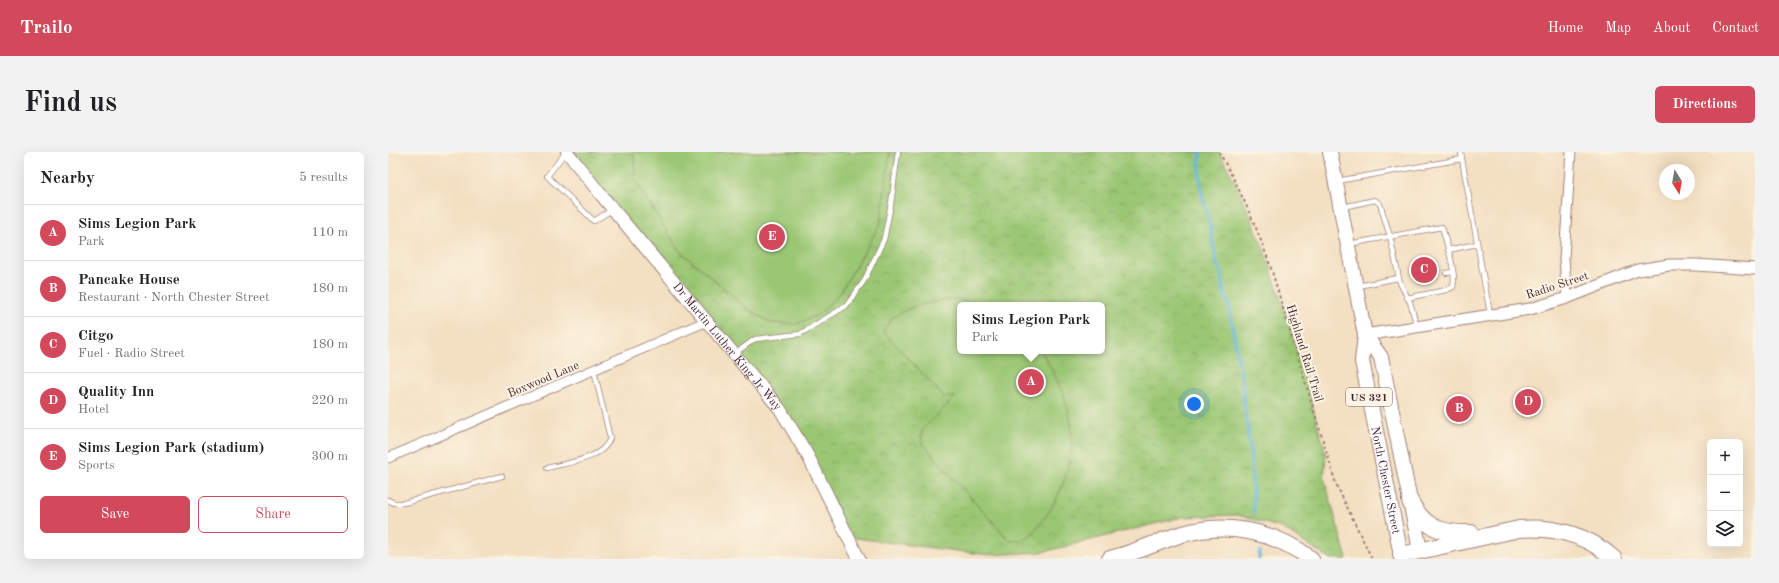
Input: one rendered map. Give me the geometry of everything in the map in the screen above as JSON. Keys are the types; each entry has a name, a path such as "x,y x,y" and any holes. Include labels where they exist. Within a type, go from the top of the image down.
{"highway":[{"path":"1410,501 1422,519 1431,526 1442,531 1452,533 1506,532"},
{"path":"1110,559 1180,535 1195,531 1224,528 1251,531 1277,539 1312,559"},
{"path":"1401,555 1530,528 1575,535 1597,545 1614,559"}],"main road":[{"name":"Dr Martin Luther King Jr Way","path":"567,152 780,409 808,456 859,559"},
{"name":"North Chester Street","path":"1330,152 1366,335 1362,361 1401,555"},
{"name":"North Chester Street","path":"1366,335 1381,357 1420,550"}],"street":[{"path":"1567,298 1564,258 1571,152"},
{"name":"Radio Street","path":"1366,335 1530,309 1567,298 1638,270 1669,265 1696,265 1755,269"},
{"name":"Boxwood Lane","path":"388,458 707,321"}],"lane":[{"path":"567,152 547,176 594,221 613,209"},
{"path":"734,354 755,338 800,334 846,306 864,281 884,239 891,204 898,152"},
{"path":"1461,152 1490,316"},
{"path":"1336,181 1462,160"},
{"path":"1340,207 1375,200 1380,204 1390,236 1396,266 1407,298 1410,302 1417,327"},
{"path":"1348,244 1442,226 1453,272 1453,287 1446,290 1407,298"},
{"path":"1448,250 1477,244"},
{"path":"1442,256 1449,255"},
{"path":"1396,266 1402,264"},
{"path":"1446,274 1453,272"},
{"path":"1356,286 1401,281"},
{"path":"547,468 600,452 609,444 610,438 594,370"},
{"path":"388,500 394,503 404,503 502,476"}],"path":[{"name":"Highland Rail Trail","path":"1219,152 1236,183 1259,234 1271,268 1336,484 1372,559"}],"green space":[{"path":"567,152 1219,152 1238,188 1254,224 1293,338 1326,454 1324,478 1347,559 1330,559 1282,528 1238,515 1182,517 1043,552 988,555 848,537 780,409"},
{"path":"634,152 890,152 880,225 840,293 819,314 797,324 771,323 748,309 679,250 635,181"},
{"path":"956,299 968,302 957,302 957,354 1043,354 1065,400 1072,432 1070,461 1066,475 1061,489 1047,515 1032,534 1024,539 1010,541 922,443 922,430 955,397 944,397 883,331 895,316 909,309 932,302"}],"waterway":[{"path":"1201,152 1200,174 1202,193 1208,215 1217,265 1220,268 1225,297 1228,300 1244,394 1243,398 1249,441 1254,513"},
{"path":"1259,559 1260,552"}],"place":[{"name":"Sims Legion Park (stadium)","path":"772,237"},
{"name":"Citgo","path":"1424,270"},
{"name":"Sims Legion Park","path":"1031,382"},
{"name":"Quality Inn","path":"1528,402"},
{"name":"Pancake House","path":"1459,409"}]}
